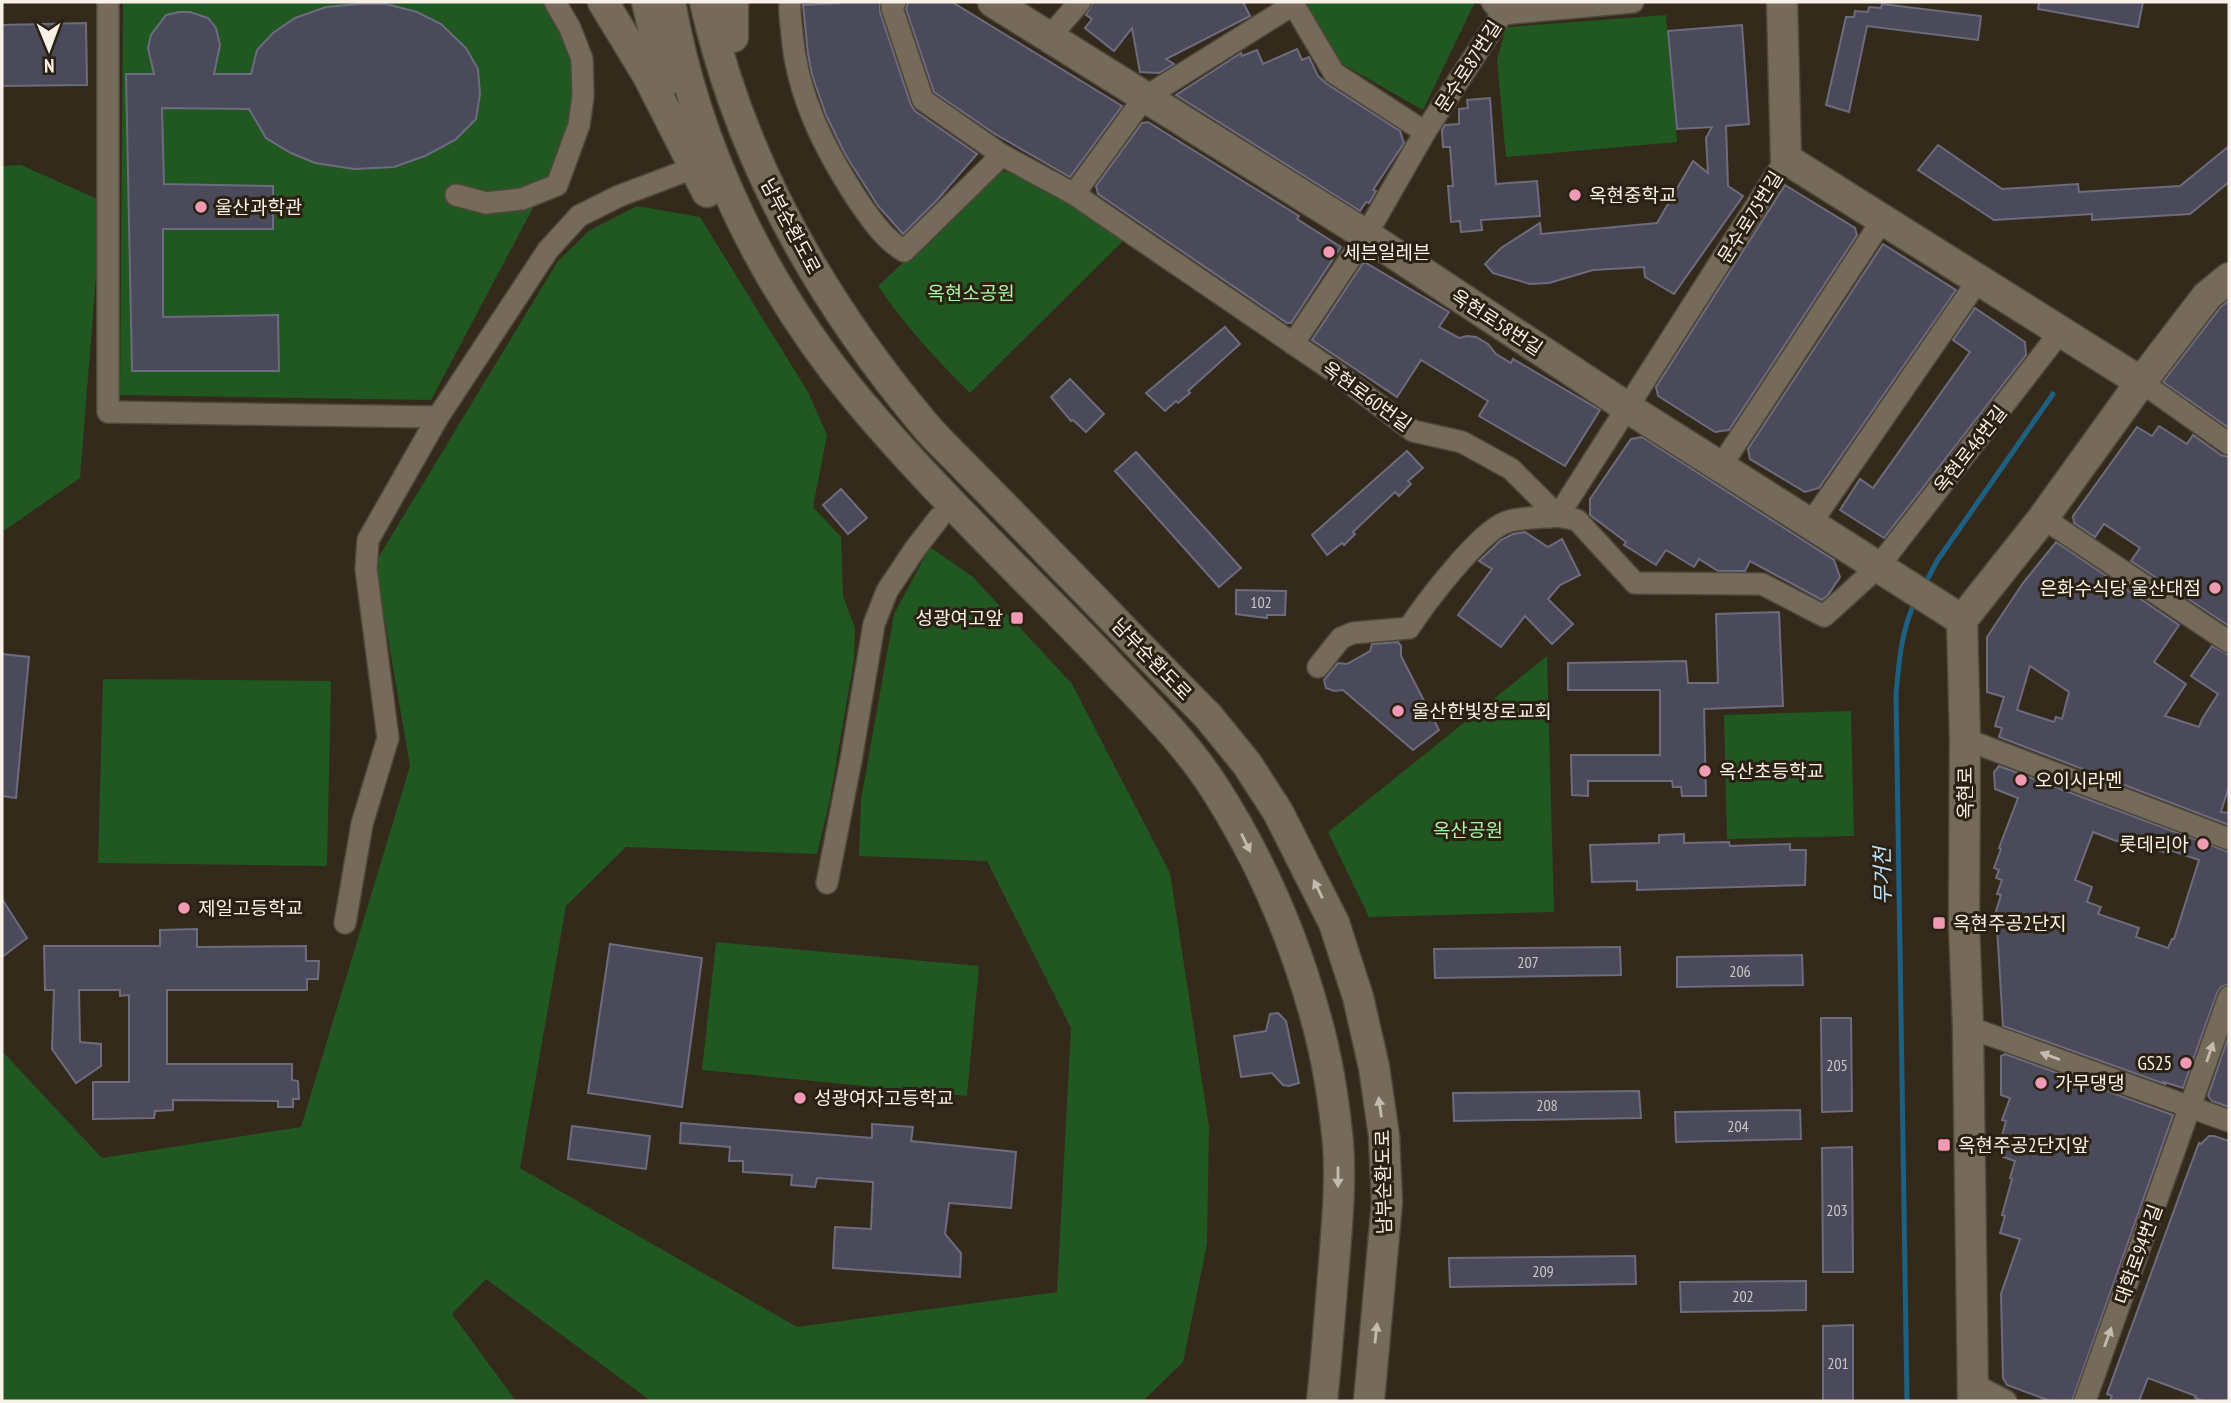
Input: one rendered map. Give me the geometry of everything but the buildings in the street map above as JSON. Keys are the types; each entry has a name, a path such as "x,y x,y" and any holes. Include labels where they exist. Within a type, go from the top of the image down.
{"main road":[{"path":"603,2 648,76 696,167 726,234 794,347 836,405 886,464 939,518 1131,698 1212,784"},
{"path":"647,2 661,63 696,167"},
{"name":"남부순환도로","path":"670,2 677,45 694,105 715,163 745,229 777,285 810,334 855,396 901,450 1178,739 1212,784 1241,831 1269,889 1289,937 1315,1016 1329,1079 1338,1145 1339,1208 1322,1401"},
{"name":"남부순환도로","path":"705,2 731,96 751,150 780,213 811,267 883,374 926,427 1208,716 1247,764 1278,813 1334,923 1358,998 1374,1067 1384,1136 1387,1202 1369,1401"},
{"path":"724,2 749,92 768,145 797,207 826,257 867,318 944,418 1088,569 1180,671 1214,714 1247,764"},
{"path":"733,2 733,37"},
{"name":"옥현로58번길","path":"993,2 1366,235 1628,408 1951,613"},
{"name":"문수로75번길","path":"1782,2 1786,159"},
{"path":"1786,159 2141,382"},
{"path":"1951,613 2043,518 2207,296 2229,278"},
{"name":"옥현로","path":"1951,613 1965,739 1964,925 1973,1393"}],"street":[{"path":"108,2 108,412 438,416"},
{"path":"456,195 486,203 498,202 522,199 557,184 579,125 583,96 582,59 555,2"},
{"path":"790,2 794,58 808,111 839,172 874,223 895,246 904,251 1002,155"},
{"name":"옥현로60번길","path":"895,2 892,8 923,100 1002,155 1074,194 1335,372 1413,431 1462,442 1511,470 1558,516 1577,520 1635,583 1762,584 1824,616 1878,567"},
{"path":"1049,37 1080,2"},
{"path":"1497,8 1633,2"},
{"path":"1074,194 1144,98 1293,3"},
{"name":"문수로87번길","path":"1293,3 1334,73 1425,132"},
{"name":"문수로87번길","path":"1366,235 1497,8"},
{"name":"문수로75번길","path":"1628,408 1786,159"},
{"path":"345,923 362,824 388,738 366,569 368,540 438,416 548,250 579,216 618,196 696,167"},
{"path":"557,184 579,216"},
{"path":"1720,466 1883,219"},
{"path":"1293,344 1366,235"},
{"path":"1811,523 1979,279"},
{"name":"옥현로46번길","path":"1878,567 2061,331"},
{"path":"2141,382 2229,444"},
{"path":"1318,667 1341,638 1353,633 1409,628 1437,590 1485,536 1504,522 1558,516 1628,408"},
{"path":"827,883 874,624 887,592 939,518"},
{"path":"2043,518 2229,642"},
{"path":"1965,739 2229,839"},
{"name":"대학로94번길","path":"2085,1401 2229,997"},
{"path":"1968,1027 2229,1121"},
{"path":"1973,1393 2006,1401"}],"green space":[{"path":"123,2 545,2 562,22 577,86 573,127 431,400 120,395"},
{"path":"1303,2 1475,2 1423,110 1335,60"},
{"path":"1666,15 1677,142 1506,157 1497,60 1506,27"},
{"path":"21,165 102,201 80,478 2,532 2,166"},
{"name":"옥현소공원","path":"1004,171 1034,181 1050,190 1124,240 970,393 921,342 878,286 994,177"},
{"path":"637,206 700,217 808,392 827,435 813,507 841,537 843,596 855,628 854,660 829,804 817,854 626,847 566,906 520,1168 797,1327 1057,1292 1071,1028 987,861 859,856 861,800 894,614 930,547 973,577 1072,684 1170,873 1209,1127 1207,1244 1183,1362 1143,1401 651,1401 486,1279 452,1314 516,1401 2,1401 2,1051 102,1158 301,1127 410,766 375,563 558,261 590,230"},
{"name":"옥산공원","path":"1547,656 1554,912 1369,917 1328,832"},
{"path":"103,679 331,681 327,866 98,863"},
{"path":"1851,711 1854,836 1727,839 1724,715"},
{"path":"716,942 979,966 967,1096 702,1070"}],"waterway":[{"name":"무거천","path":"1924,586 1937,561 2053,394"},
{"name":"무거천","path":"1907,1401 1896,694 1904,634 1916,600"}],"place":[{"name":"옥현중학교","path":"1575,195"},
{"name":"울산과학관","path":"201,207"},
{"name":"세븐일레븐","path":"1329,252"},
{"name":"은화수식당 울산대점","path":"2215,588"},
{"name":"성광여고앞","path":"1017,618"},
{"name":"울산한빛장로교회","path":"1398,711"},
{"name":"옥산초등학교","path":"1705,771"},
{"name":"오이시라멘","path":"2021,780"},
{"name":"롯데리아","path":"2203,844"},
{"name":"제일고등학교","path":"184,908"},
{"name":"옥현주공2단지","path":"1939,923"},
{"name":"GS25","path":"2186,1063"},
{"name":"가무댕댕","path":"2041,1083"},
{"name":"성광여자고등학교","path":"800,1098"},
{"name":"옥현주공2단지앞","path":"1944,1145"}]}
